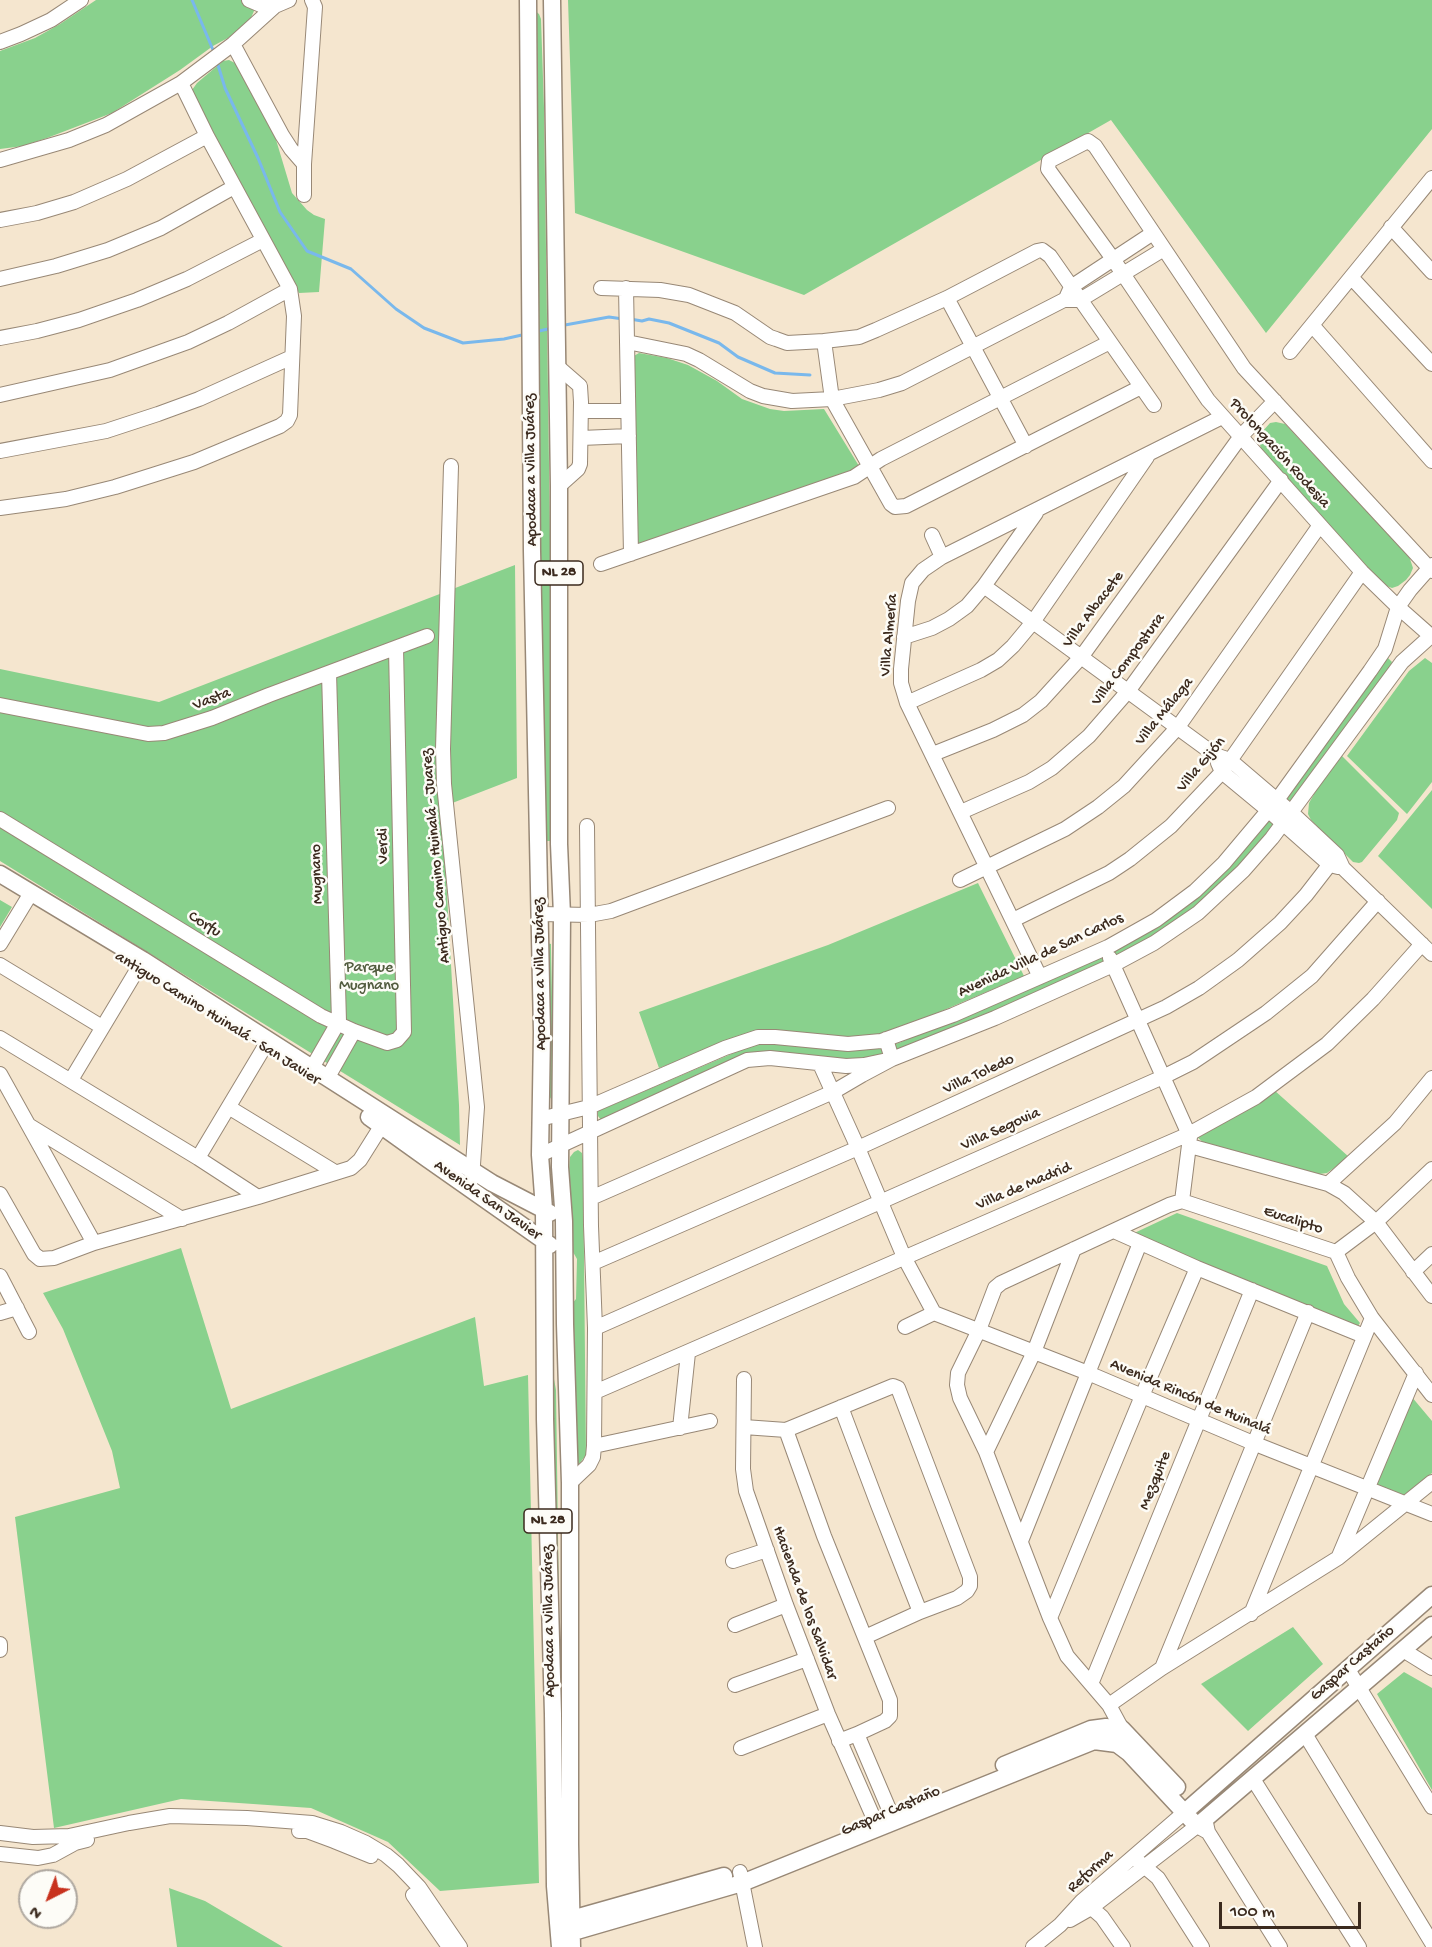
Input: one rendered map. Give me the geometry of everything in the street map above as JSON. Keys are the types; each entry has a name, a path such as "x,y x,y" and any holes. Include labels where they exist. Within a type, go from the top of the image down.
{"main road":[{"name":"Apodaca a Villa Juárez","path":"528,0 532,563 542,1032 540,1155 544,1209 555,1886 565,1934"},
{"path":"541,0 552,20"},
{"name":"Apodaca a Villa Juárez","path":"552,0 559,486 561,1146 570,1483 565,1934"},
{"path":"0,873 29,897 266,1045 328,1077 385,1120 425,1138 492,1183 564,1221"},
{"path":"0,885 29,897"},
{"name":"antiguo Camino Huinalá - San Javier","path":"266,1045 385,1120 429,1160"},
{"name":"Avenida San Javier","path":"425,1138 429,1160 564,1253"},
{"name":"Gaspar Castaño","path":"1184,1813 1432,1594"},
{"path":"550,1596 570,1595"},
{"name":"Gaspar Castaño","path":"565,1934 741,1877 1094,1741 1117,1744 1129,1752 1184,1813 1204,1826 1253,1779 1432,1625"},
{"name":"Gaspar Castaño","path":"884,1820 1091,1729 1106,1727 1122,1729 1184,1813"}],"street":[{"path":"0,42 51,20 81,0"},
{"path":"249,0 263,6 275,6"},
{"path":"0,159 69,140 106,125 181,83 233,44 275,6 289,0"},
{"path":"304,195 304,164 315,7 312,0"},
{"path":"233,44 282,135 304,164"},
{"path":"0,508 66,499 115,487 194,462 283,425 290,415 294,316 290,289 207,136 181,83"},
{"path":"0,220 38,213 74,202 127,179 207,136"},
{"name":"Prolongación Rodesia","path":"1431,568 1244,368 1095,146 1088,141 1049,161 1048,170 1113,260 1208,400 1362,572 1432,636"},
{"path":"1290,352 1432,178"},
{"path":"0,279 56,266 108,250 161,228 234,187"},
{"path":"1391,227 1432,272"},
{"path":"627,342 686,354 750,391 764,396 792,400 832,399 879,390 902,383 973,347 1068,294 1153,233"},
{"path":"0,338 79,320 137,300 187,279 263,240"},
{"path":"1080,300 1164,249"},
{"path":"601,288 626,288 689,295 735,313 770,337 787,343 824,341 859,336 876,330 946,298 1039,250 1050,255 1068,294 1080,300 1154,405"},
{"path":"1351,277 1432,364"},
{"path":"626,288 631,554"},
{"path":"0,395 110,370 188,342 290,289"},
{"path":"946,298 1026,446"},
{"path":"1312,325 1432,461"},
{"path":"824,341 832,399 891,504 895,507 906,506 1141,387"},
{"path":"601,564 854,477 870,466 1000,397 1110,342"},
{"path":"0,452 106,431 199,399 292,357"},
{"path":"557,366 579,386 581,407 580,464 559,486"},
{"name":"Villa Albacete","path":"933,754 993,730 1023,715 1041,701 1082,656 1241,436 1275,401"},
{"path":"581,407 628,407"},
{"name":"Villa Almería","path":"1040,976 907,703 901,682 908,601 912,583 923,570 942,557 1222,417"},
{"path":"581,433 629,431"},
{"path":"907,703 998,660 1013,646 1033,622 1148,455"},
{"name":"Antiguo Camino Huinalá - Juarez","path":"451,466 443,749 444,784 477,1098 474,1171 470,1190"},
{"name":"Villa Compostura","path":"961,812 1029,782 1052,768 1089,736 1129,690 1281,480"},
{"path":"904,637 932,628 967,606 984,586 1037,510"},
{"name":"Villa Málaga","path":"960,880 1065,829 1124,786 1178,727 1320,525"},
{"path":"932,535 942,557"},
{"name":"Avenida Villa de San Carlos","path":"540,1119 561,1116 590,1107 726,1048 766,1037 848,1044 886,1039 952,1015 1105,949 1156,920 1195,891 1224,863 1273,805 1370,671 1384,648 1398,607 1410,590 1431,568"},
{"name":"Villa Gijón","path":"1013,920 1093,881 1130,859 1171,825 1222,772 1362,572"},
{"path":"984,586 1215,755 1230,760 1273,805 1427,949"},
{"name":"Vasta","path":"0,705 148,734 164,733 212,718 427,636"},
{"path":"591,1198 833,1092 892,1059 995,1018 1113,966 1198,913 1231,885 1287,818 1402,662 1432,636"},
{"name":"Verdi","path":"396,648 404,1032 397,1040"},
{"path":"1384,648 1402,662"},
{"name":"Mugnano","path":"329,673 337,1023"},
{"path":"1215,755 1222,772 1273,805"},
{"path":"540,914 589,915 611,911 888,808"},
{"name":"Corfu","path":"0,819 321,1016 387,1043 397,1040"},
{"path":"570,1483 589,1465 593,1457 594,1446 596,1328 591,1198 587,826"},
{"name":"Villa Toledo","path":"593,1263 858,1148 1138,1020 1199,988 1238,960 1300,902 1337,863"},
{"path":"0,944 29,897"},
{"name":"Villa Segovia","path":"596,1328 1193,1062 1232,1037 1296,989 1328,960 1378,901"},
{"path":"1105,949 1189,1140 1182,1201 999,1284 956,1379 960,1398 986,1452 1067,1656 1109,1705 1122,1729"},
{"name":"Villa de Madrid","path":"595,1392 904,1257 1189,1140 1256,1097 1327,1044 1427,949"},
{"path":"0,965 102,1027"},
{"path":"71,1080 140,965"},
{"path":"312,1068 337,1023"},
{"path":"328,1077 354,1031"},
{"path":"0,1038 258,1197"},
{"path":"886,1039 892,1059"},
{"path":"198,1158 266,1045"},
{"path":"726,1048 733,1066"},
{"path":"540,1155 747,1060 760,1058 857,1066 892,1059"},
{"path":"820,1064 904,1257 934,1313 905,1328"},
{"path":"0,1074 94,1244"},
{"path":"1328,1184 1395,1123 1432,1078"},
{"path":"230,1108 335,1172"},
{"path":"0,1194 34,1254 40,1259 54,1258 356,1165 385,1120"},
{"path":"28,1125 182,1219"},
{"path":"1189,1140 1328,1184 1344,1193 1376,1222 1432,1296"},
{"path":"1336,1252 1376,1222 1432,1169"},
{"name":"Eucalipto","path":"1182,1201 1336,1252 1348,1278 1372,1318 1432,1395"},
{"path":"1114,1231 1197,1268 1364,1336"},
{"path":"1021,1541 1140,1243"},
{"path":"986,1452 1034,1352 1074,1249"},
{"path":"1413,1272 1432,1254"},
{"path":"1050,1617 1197,1268"},
{"path":"0,1276 29,1332"},
{"name":"Mezquite","path":"1091,1684 1252,1290"},
{"path":"0,1313 17,1308"},
{"path":"1162,1668 1308,1312"},
{"name":"Avenida Rincón de Huinalá","path":"934,1313 1088,1373 1199,1421 1432,1514"},
{"path":"1251,1614 1372,1318"},
{"path":"680,1428 688,1353"},
{"path":"1338,1558 1416,1372"},
{"name":"Hacienda de los Salvidar","path":"744,1379 743,1469 746,1491 786,1605 839,1741 884,1820"},
{"path":"744,1427 786,1430 893,1386 898,1388 970,1577 970,1586 957,1598 865,1637"},
{"path":"841,1407 920,1612"},
{"path":"594,1446 710,1421"},
{"path":"786,1430 890,1700 890,1716 885,1721 839,1741"},
{"path":"1109,1705 1162,1668 1338,1558 1432,1482"},
{"path":"733,1561 767,1550"},
{"path":"735,1625 786,1605"},
{"path":"0,1644 0,1650"},
{"path":"1403,1650 1432,1668"},
{"path":"735,1685 807,1659"},
{"path":"1347,1668 1432,1807"},
{"path":"741,1748 828,1714"},
{"path":"857,1734 884,1820"},
{"path":"1305,1734 1432,1943"},
{"path":"1253,1779 1359,1947"},
{"name":"Reforma","path":"1087,1904 1133,1856 1184,1813"},
{"path":"0,1833 33,1837 69,1836 170,1816 312,1823 366,1843 392,1860 419,1887 460,1947"},
{"path":"0,1854 38,1858 53,1855 75,1844 142,1826 171,1823 307,1832 364,1852 387,1867 416,1898 449,1947"},
{"path":"1033,1947 1087,1904 1204,1826 1280,1947"},
{"path":"1133,1856 1158,1878 1202,1947"},
{"path":"741,1877 755,1947"},
{"path":"1087,1904 1102,1917 1123,1947"}],"green space":[{"path":"96,0 245,0 254,11 250,20 237,33 213,46 112,113 23,146 0,149 0,51 35,38"},
{"path":"568,0 1432,0 1432,129 1266,333 1111,120 804,295 575,213"},
{"path":"533,9 541,19 544,108 551,607 551,841 542,840"},
{"path":"229,60 235,63 258,99 274,133 292,193 307,210 325,219 319,292 299,293 193,94 192,90 197,83 223,61"},
{"path":"639,353 667,358 688,365 717,381 742,399 770,409 784,411 824,409 859,466 857,472 658,542 635,545 632,357"},
{"path":"1270,423 1285,424 1409,556 1413,568 1406,580 1392,588 1384,585 1261,451 1259,437"},
{"name":"Parque Mugnano","path":"515,565 517,778 442,807 460,1145 0,861 0,669 159,702"},
{"path":"1388,658 1392,662 1391,665 1292,801 1288,800 1285,796 1385,659"},
{"path":"1425,658 1432,663 1432,782 1407,814 1347,756 1409,671"},
{"path":"1342,756 1399,813 1397,820 1359,863 1353,862 1311,820 1308,814 1309,803 1318,787"},
{"path":"1432,790 1432,909 1378,856"},
{"path":"1269,819 1274,826 1238,870 1206,901 1125,955 920,1044 855,1061 774,1052 601,1120 598,1116 598,1111 750,1046 787,1043 839,1050 872,1049 899,1043 1071,968 1141,934"},
{"path":"978,883 1024,976 871,1039 738,1038 659,1068 639,1012 828,945"},
{"path":"0,900 12,907 0,927"},
{"path":"547,943 551,944 554,1096 552,1100 549,1096"},
{"path":"1274,1090 1349,1157 1327,1173 1312,1175 1204,1143 1197,1137 1200,1133"},
{"path":"578,1150 582,1153 583,1159 586,1455 576,1468 570,1306 576,1299 577,1259 569,1245 569,1171 570,1157"},
{"path":"1177,1213 1327,1266 1344,1304 1360,1323 1356,1329 1130,1235"},
{"path":"181,1248 231,1409 475,1317 484,1386 528,1375 539,1883 440,1891 388,1842 311,1808 181,1799 54,1828 15,1517 120,1488 112,1451 63,1329 43,1293"},
{"path":"552,1368 556,1390 562,1828"},
{"path":"1411,1396 1432,1421 1432,1473 1404,1495 1373,1483"},
{"path":"1293,1627 1323,1664 1248,1731 1201,1684"},
{"path":"1404,1672 1432,1688 1432,1790 1377,1694"},
{"path":"169,1888 205,1901 283,1947 177,1947"}],"waterway":[{"path":"192,0 213,50"},
{"path":"218,65 225,88 280,212 307,251 351,269 396,309 424,328 463,343 522,335"},
{"path":"565,325 609,317 623,319"},
{"path":"630,319 642,321 649,319 669,323 719,343 738,357 775,373 810,375"},
{"path":"539,331 548,329"}]}
